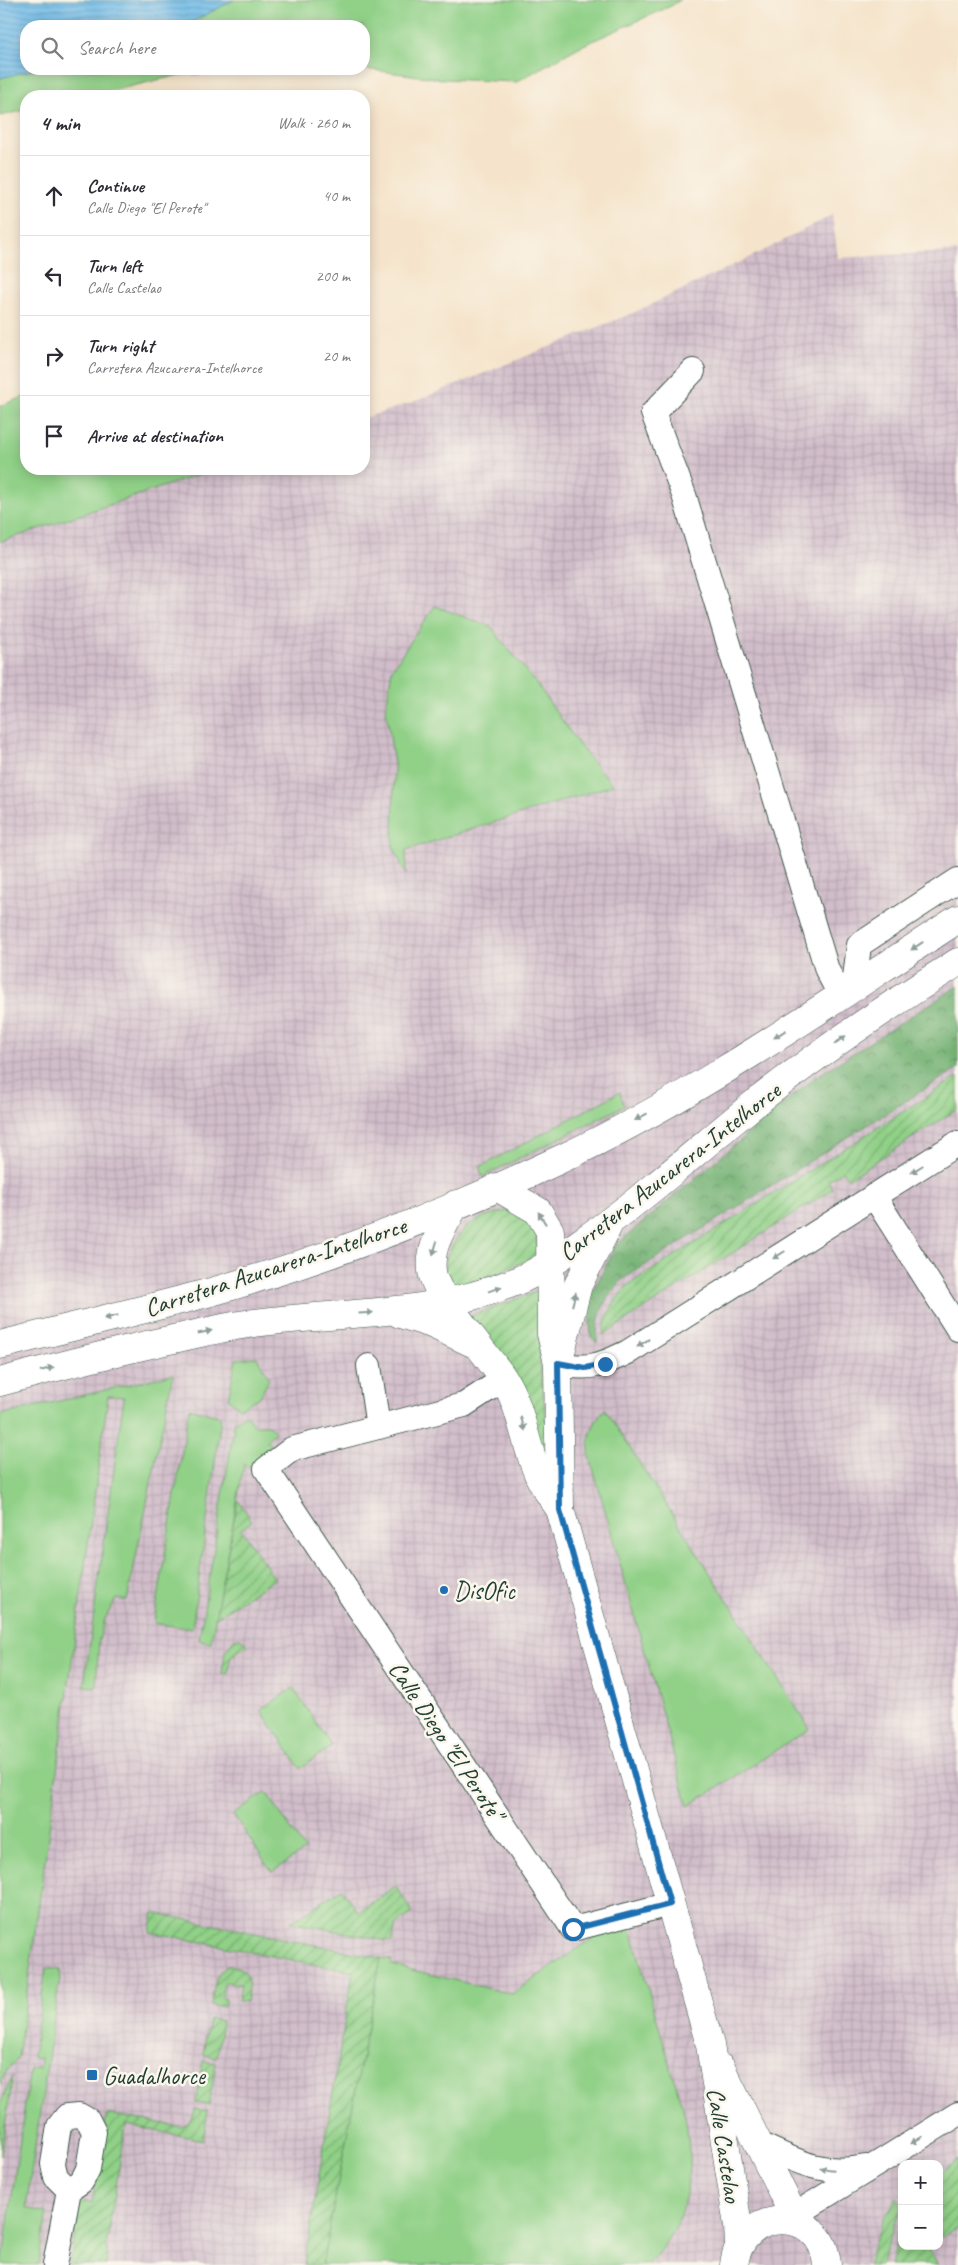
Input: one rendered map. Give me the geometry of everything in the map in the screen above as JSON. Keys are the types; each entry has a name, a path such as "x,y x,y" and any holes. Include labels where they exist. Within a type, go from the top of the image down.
{"main road":[{"name":"Carretera Azucarera-Intelhorce","path":"0,1345 212,1292 340,1250 456,1204 565,1157 643,1116 746,1057 958,919"},
{"name":"Carretera Azucarera-Intelhorce","path":"0,1382 110,1353 244,1324 314,1316 393,1312 448,1304 519,1280 550,1264 610,1222 811,1060 958,962"},
{"path":"497,1187 538,1211 550,1231 552,1247 550,1264"},
{"path":"448,1304 439,1291 432,1272 432,1253 442,1228 456,1204"},
{"path":"558,1363 578,1284 610,1222"},
{"name":"Calle Castelao","path":"550,1264 551,1334 558,1363 560,1510 710,2045 738,2226 731,2257"},
{"name":"Calle Castelao","path":"448,1304 504,1379 522,1419 538,1476 560,1510"},
{"path":"393,1312 432,1324 480,1347"},
{"name":"Calle Castelao","path":"710,2045 788,2204 793,2221"},
{"path":"731,2257 752,2229 771,2220 793,2221 810,2229 820,2241 827,2255 827,2265"}],"street":[{"path":"694,371 653,413 684,495 827,970 847,990"},
{"path":"847,990 858,945 958,880"},
{"path":"558,1363 574,1367 596,1366 628,1352 958,1143"},
{"path":"874,1196 958,1329"},
{"path":"369,1366 378,1428 464,1405 504,1379"},
{"name":"Calle Diego \"El Perote\"","path":"378,1428 292,1449 266,1469 573,1929 670,1904"},
{"path":"793,2221 804,2209 958,2114"},
{"path":"759,2144 794,2161 819,2169 848,2171 875,2165"},
{"path":"55,2265 69,2190"}],"shaded area":[{"path":"832,215 838,258 958,251 958,2265 0,2265 0,542 197,475 370,475 370,416 413,402 633,313 761,252"}],"green space":[{"path":"234,0 680,0 671,6 579,47 516,82 442,79 370,70 370,20 196,20"},
{"path":"20,73 20,75 180,75 115,90 20,90 20,111 0,116 0,78"},
{"path":"20,398 20,475 197,475 0,542 0,406"},
{"path":"435,606 491,627 538,686 585,753 613,785 406,850 406,875 393,846 394,765 386,709 392,669"},
{"path":"958,986 958,1068 623,1279 610,1294 602,1308 598,1323 597,1343 591,1337 588,1301 617,1244 814,1078"},
{"path":"958,1077 958,1109 848,1179 843,1171 828,1180 833,1189 603,1335 611,1308 628,1285"},
{"path":"620,1092 624,1106 482,1177 480,1167"},
{"path":"511,1211 526,1219 534,1228 537,1240 536,1256 501,1272 455,1287 446,1275 445,1267 449,1251 458,1236 481,1218"},
{"path":"538,1291 540,1366 550,1453 544,1455 471,1316"},
{"path":"257,1357 269,1379 260,1397 240,1408 228,1399 236,1359"},
{"path":"173,1374 127,1601 116,1599 105,1619 99,1640 96,1687 84,1686 124,1397 108,1396 18,2058 6,2072 0,2084 0,1415"},
{"path":"189,1408 221,1417 192,1629 154,1623"},
{"path":"605,1409 810,1729 688,1806 590,1457 590,1437 597,1420"},
{"path":"247,1414 254,1425 269,1425 275,1432 266,1441 273,1447 248,1468 244,1464 211,1642 199,1640 235,1421"},
{"path":"238,1500 252,1521 241,1529 275,1579 215,1618"},
{"path":"240,1638 248,1645 231,1656 228,1675 222,1674 225,1652 234,1639"},
{"path":"293,1688 332,1746 300,1768 261,1710"},
{"path":"266,1792 305,1850 272,1872 233,1814"},
{"path":"396,1886 413,1913 396,1924 392,1942 291,1922 342,1889 358,1912"},
{"path":"154,1913 381,1958 322,2265 304,2265 353,1972 150,1932"},
{"path":"629,1923 685,2116 688,2137 688,2177 686,2196 680,2215 661,2249 647,2265 322,2265 381,1958 392,1960 391,1965 512,1994 605,1930"},
{"path":"228,1966 242,1969 247,1977 246,2002 238,2001 241,1984 224,1982 222,1998 226,1999 224,2007 211,2005 219,1973"},
{"path":"46,1968 61,1970 26,2208 47,2213 38,2265 2,2265 30,2069 39,2068 40,2058 33,2057"},
{"path":"209,2019 222,2021 217,2057 203,2055"},
{"path":"203,2061 216,2063 209,2105 196,2103"},
{"path":"13,2076 0,2156 0,2104"},
{"path":"195,2109 208,2111 203,2140 126,2125 106,2247 108,2247 106,2265 69,2265 80,2201 92,2203 107,2114 182,2127 191,2120"},
{"path":"958,2159 958,2227 943,2236 943,2205 943,2172"},
{"path":"897,2198 898,2218 881,2265 867,2265 882,2222"},
{"path":"898,2242 898,2250 928,2250 938,2265 890,2265"}],"water":[{"path":"0,0 234,0 196,20 20,20 20,73 0,78"}],"place":[{"name":"DisOfic","path":"444,1590"},
{"name":"Guadalhorce","path":"92,2075"}],"route":[{"path":"573,1929 670,1904 560,1510 561,1470 559,1459 558,1363 585,1368 605,1364"}]}
